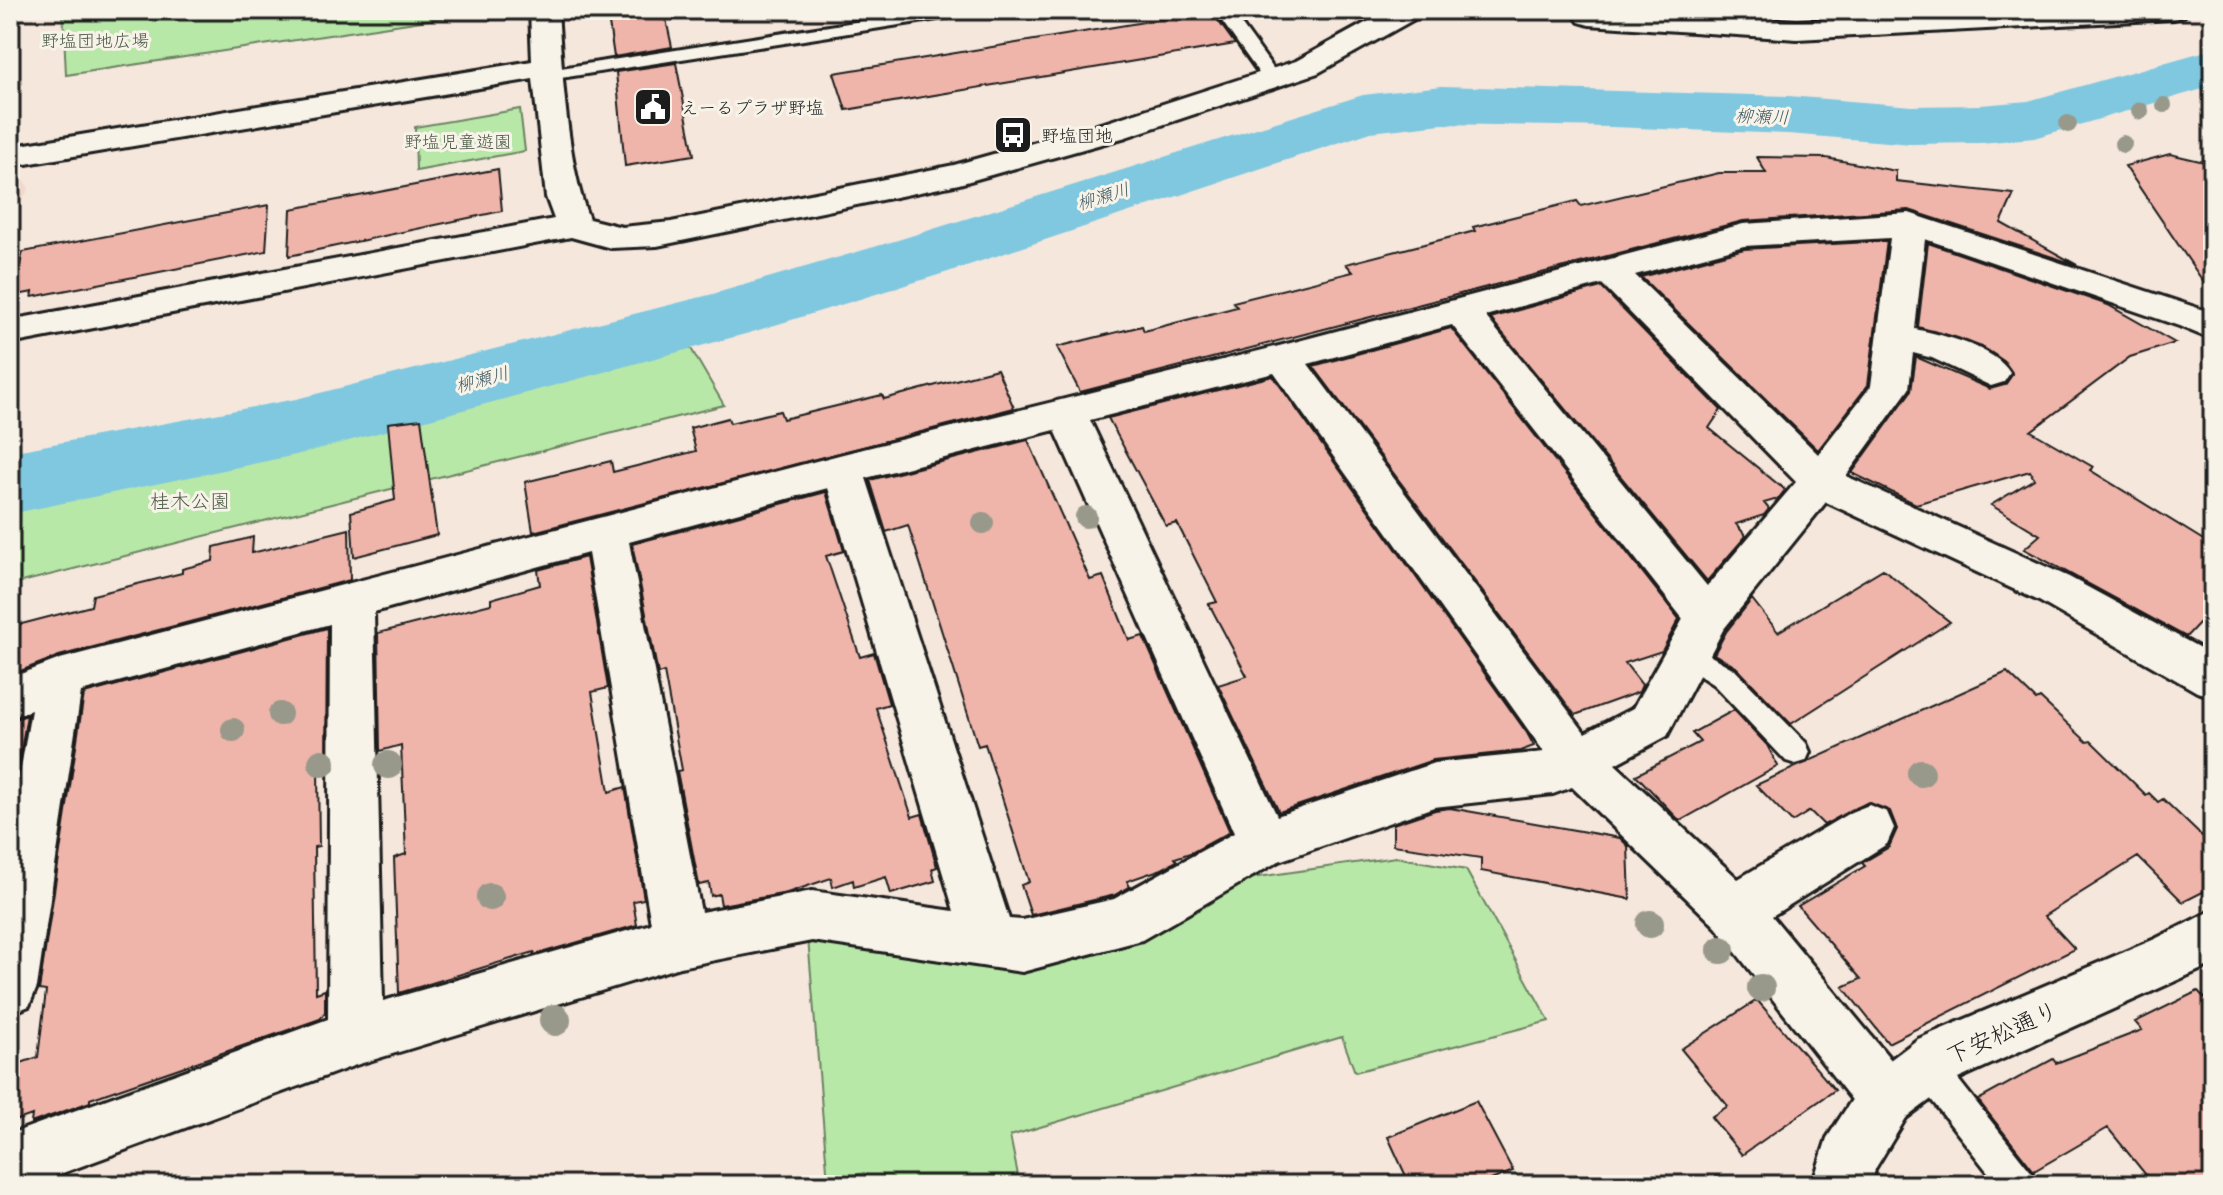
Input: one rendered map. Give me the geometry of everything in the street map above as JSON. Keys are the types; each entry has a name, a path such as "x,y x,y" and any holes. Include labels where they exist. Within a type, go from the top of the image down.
{"street":[{"path":"544,10 547,72 563,197 574,226"},
{"path":"10,332 574,226 599,236 623,240 959,174 1115,130 1307,67 1410,10"},
{"path":"1589,16 1797,30 2174,10"},
{"path":"26,154 547,72"},
{"path":"10,1163 356,1037 680,941 812,916 1022,946 1123,922 1264,843 1434,785 1553,773 1650,722 1696,635 1890,389 1909,224"},
{"path":"10,698 60,678 843,469 1283,358 1743,235 1909,224 2206,318"},
{"path":"1610,271 1820,481 2054,589 2213,678"},
{"path":"1459,309 1696,635"},
{"path":"1898,337 1944,348 1991,373"},
{"path":"1283,358 1577,760 1734,910 1906,1083 1848,1159 1842,1185"},
{"path":"1067,413 1264,843"},
{"path":"843,469 990,942"},
{"path":"606,534 680,941"},
{"path":"352,602 356,1037"},
{"path":"10,987 60,678"},
{"path":"1734,910 1869,828"},
{"name":"下安松通り","path":"1906,1083 1938,1059 2174,957 2213,935"}],"lane":[{"path":"547,72 963,10"},
{"path":"1222,10 1272,79"},
{"path":"1696,635 1724,677 1796,752"},
{"path":"1906,1083 2020,1185"}],"shaded area":[{"path":"10,156 29,189 10,218"}],"green space":[{"name":"野塩団地広場","path":"63,10 494,10 66,75"},
{"name":"野塩児童遊園","path":"520,109 525,151 416,171 415,127"},
{"name":"桂木公園","path":"686,340 724,405 10,585 10,510 95,485"},
{"path":"1396,857 1466,870 1549,1021 1355,1072 1342,1037 1010,1136 1020,1185 865,1185 864,1173 828,1182 808,938 1142,939 1251,878"}],"building":[{"path":"607,10 664,10 672,47 614,57"},
{"path":"1211,11 1235,44 846,110 834,73"},
{"path":"676,63 694,155 625,166 616,72"},
{"path":"2170,154 2213,164 2213,296 2125,166"},
{"path":"1757,157 1826,158 1896,171 1896,181 2014,194 2001,223 2077,265 1909,210 1743,221 1080,392 1057,347 1142,326 1144,331 1237,307 1233,302 1353,272 1346,264 1577,201 1581,206 1719,173 1766,173"},
{"path":"498,169 502,211 289,256 291,209"},
{"path":"269,205 266,251 32,297 33,292 12,296 23,252"},
{"path":"1887,241 1868,385 1818,450 1641,277 1744,249"},
{"path":"1928,243 2108,305 2175,343 2130,357 2031,431 2093,467 2090,470 2213,546 2213,608 2186,637 2024,549 2040,535 1991,505 2034,479 2030,471 1916,504 1852,473 1911,391 1916,357 1990,389 2005,385 2012,375 2005,362 1982,347 1918,327"},
{"path":"1601,287 1721,410 1709,428 1785,490 1778,499 1764,503 1769,509 1764,515 1736,524 1746,536 1707,581 1490,318"},
{"path":"1451,328 1679,619 1662,651 1625,663 1642,685 1639,692 1575,715 1313,366"},
{"path":"997,369 1014,408 533,532 525,482 611,461 613,472 696,451 690,428 728,418 730,423 780,411 783,419 882,395 884,399"},
{"path":"1273,376 1534,746 1520,751 1433,760 1279,812 1218,685 1247,676 1209,604 1217,602 1177,523 1166,526 1108,418"},
{"path":"421,419 437,535 354,557 351,512 395,500 388,423"},
{"path":"1028,440 1090,580 1103,576 1129,640 1143,636 1230,832 1175,858 1177,861 1162,869 1127,881 1130,887 1115,895 1031,915 1021,885 1029,882 985,744 978,746 908,525 886,532 870,480"},
{"path":"826,492 844,551 826,556 860,657 874,653 889,704 876,708 912,817 922,814 937,867 932,869 935,881 891,894 886,877 854,887 853,880 833,887 831,878 787,893 721,905 719,894 711,896 709,883 699,885 677,771 682,770 664,672 658,674 632,544"},
{"path":"349,529 350,580 59,656 10,675 10,627 91,606 93,595 182,573 182,569 213,561 214,547 253,537 252,553"},
{"path":"586,557 608,688 592,692 609,792 625,787 644,899 633,901 637,925 399,993 394,858 406,854 401,745 380,751 378,633 491,604 491,599 540,585 538,570"},
{"path":"1883,569 1950,622 1791,724 1736,667 1714,654 1726,632 1752,599 1778,632"},
{"path":"327,628 326,766 318,769 319,846 314,847 316,993 325,990 325,1012 320,1019 90,1099 90,1102 31,1123 32,1115 12,1122 21,1063 38,1057 46,991 39,990 84,694"},
{"path":"2007,672 2087,742 2091,741 2146,795 2149,793 2158,802 2163,799 2213,847 2213,887 2183,902 2138,857 2044,916 2075,949 1888,1043 1843,987 1861,979 1798,906 1865,866 1862,863 1889,847 1897,829 1890,811 1868,802 1824,825 1810,811 1792,822 1756,785"},
{"path":"1734,710 1767,745 1778,766 1680,821 1636,775 1700,742 1692,733"},
{"path":"27,715 10,814 10,721"},
{"path":"1450,808 1620,838 1628,846 1630,899 1481,871 1481,858 1393,845 1393,824"},
{"path":"2198,991 2213,1007 2213,1185 2154,1185 2108,1128 2034,1171 1978,1100 2053,1059 2056,1063 2142,1030 2135,1022"},
{"path":"1757,1000 1835,1090 1742,1155 1711,1117 1728,1106 1681,1049"},
{"path":"1476,1101 1513,1171 1479,1185 1410,1185 1388,1137"}],"waterway":[{"name":"柳瀬川","path":"10,483 296,427 723,316 923,256 1363,114 1442,105 1788,115 1912,125 1981,124 2034,119 2213,67"}],"place":[{"name":"えーるプラザ野塩","path":"653,107"},
{"name":"野塩団地","path":"1013,135"}]}
